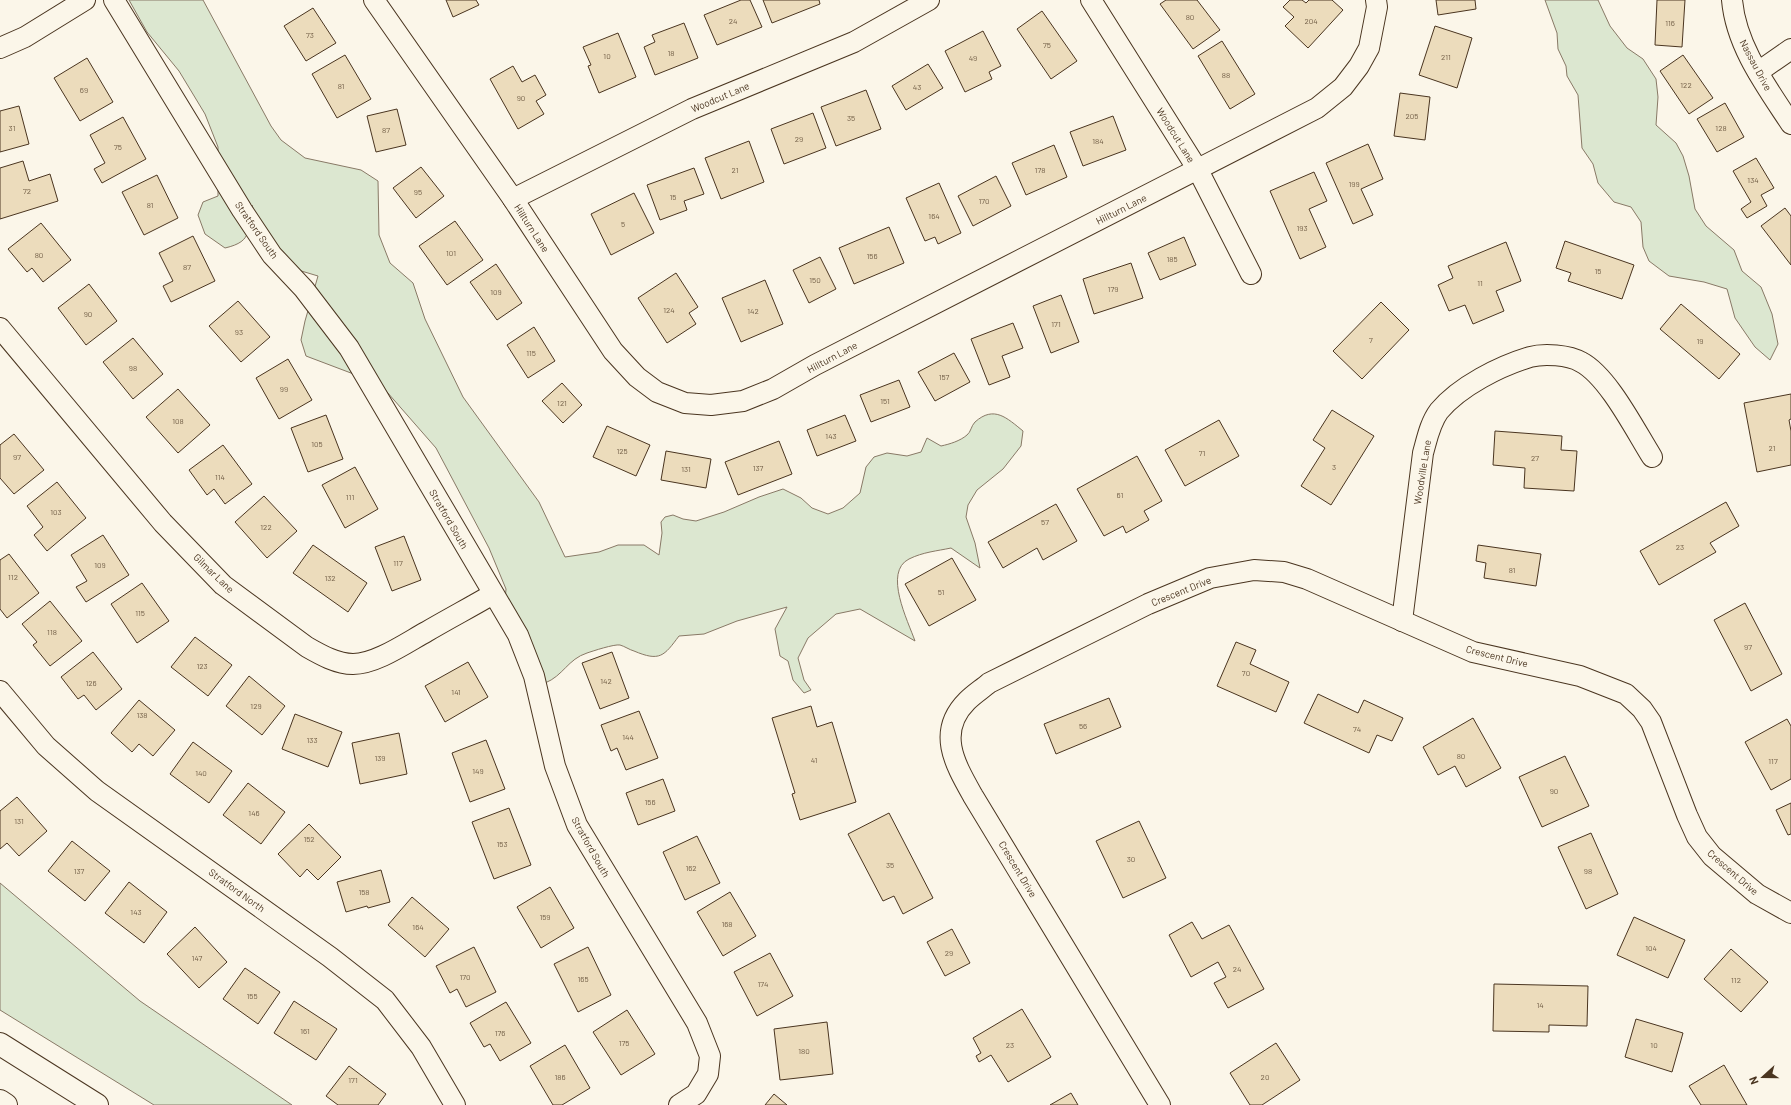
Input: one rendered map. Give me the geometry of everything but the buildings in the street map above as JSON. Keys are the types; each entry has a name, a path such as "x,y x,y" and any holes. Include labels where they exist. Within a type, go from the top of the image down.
{"highway":[{"path":"0,1044 97,1105"},
{"path":"0,1101 6,1105"}],"street":[{"path":"0,48 26,36 86,0"},
{"name":"Stratford South","path":"114,0 242,210 272,255 304,289 349,348 518,635 534,676 555,766 577,825 697,1023 710,1056 708,1074 696,1094 679,1105"},
{"name":"Hillturn Lane","path":"374,0 513,199 613,351 637,377 657,392 685,403 711,406 744,401 773,389 815,365 1317,108 1343,87 1359,66 1369,48 1377,7 1376,0"},
{"name":"Woodcut Lane","path":"513,199 692,109 854,42 929,0"},
{"name":"Woodcut Lane","path":"1091,0 1198,170 1252,274"},
{"name":"Nassau Drive","path":"1732,0 1736,24 1743,44 1758,72 1791,124"},
{"path":"1758,72 1791,49"},
{"name":"Gilmar Lane","path":"0,328 163,523 223,585 307,647 321,655 338,661 354,664 372,659 397,648 493,594"},
{"name":"Woodville Lane","path":"1402,621 1423,453 1429,430 1438,412 1450,399 1487,375 1531,357 1552,355 1580,361 1598,374 1652,457"},
{"name":"Crescent Drive","path":"1160,1105 957,766 951,748 950,731 958,713 967,701 989,683 1148,604 1210,578 1254,570 1284,572 1307,580 1473,652 1580,676 1626,694 1642,709 1652,722 1687,815 1697,836 1704,846 1712,856 1757,894 1791,913"},
{"name":"Stratford North","path":"0,691 46,746 97,791 330,957 385,1000 420,1046 456,1105"}],"green space":[{"path":"129,0 203,0 271,126 281,140 305,158 361,170 378,181 379,235 390,263 413,283 425,319 463,397 539,502 565,557 599,552 618,545 644,545 659,555 662,533 661,522 665,517 673,515 683,519 696,521 724,512 759,497 783,489 801,498 812,508 828,514 843,508 860,493 866,467 874,457 887,453 907,456 921,452 927,438 941,446 951,443 967,435 975,422 982,417 988,414 994,414 1006,418 1023,431 1021,446 1003,469 977,490 968,505 966,517 975,543 980,568 951,548 925,553 909,559 902,565 898,574 898,585 903,610 915,641 860,609 836,614 808,638 798,658 804,680 811,690 804,693 793,680 788,661 780,656 775,629 787,607 737,621 704,634 679,636 661,655 650,656 620,645 594,651 575,659 551,680 545,683 504,613 506,589 489,548 436,448 380,384 306,356 301,340 318,276 268,261 252,205 248,233 241,242 225,248 205,234 198,215 203,202 218,196 218,147 205,114 179,71 147,32"},
{"path":"1545,0 1598,0 1610,26 1627,48 1643,59 1656,79 1658,97 1656,125 1676,143 1683,156 1689,176 1695,209 1706,226 1734,250 1742,271 1761,287 1772,314 1778,344 1770,360 1755,347 1735,318 1727,289 1704,282 1669,276 1649,261 1643,247 1641,222 1631,207 1614,202 1598,183 1593,164 1582,148 1578,95 1567,76 1566,66 1558,49 1557,33"},
{"path":"0,883 140,1001 292,1105 154,1105 0,1010"}]}
